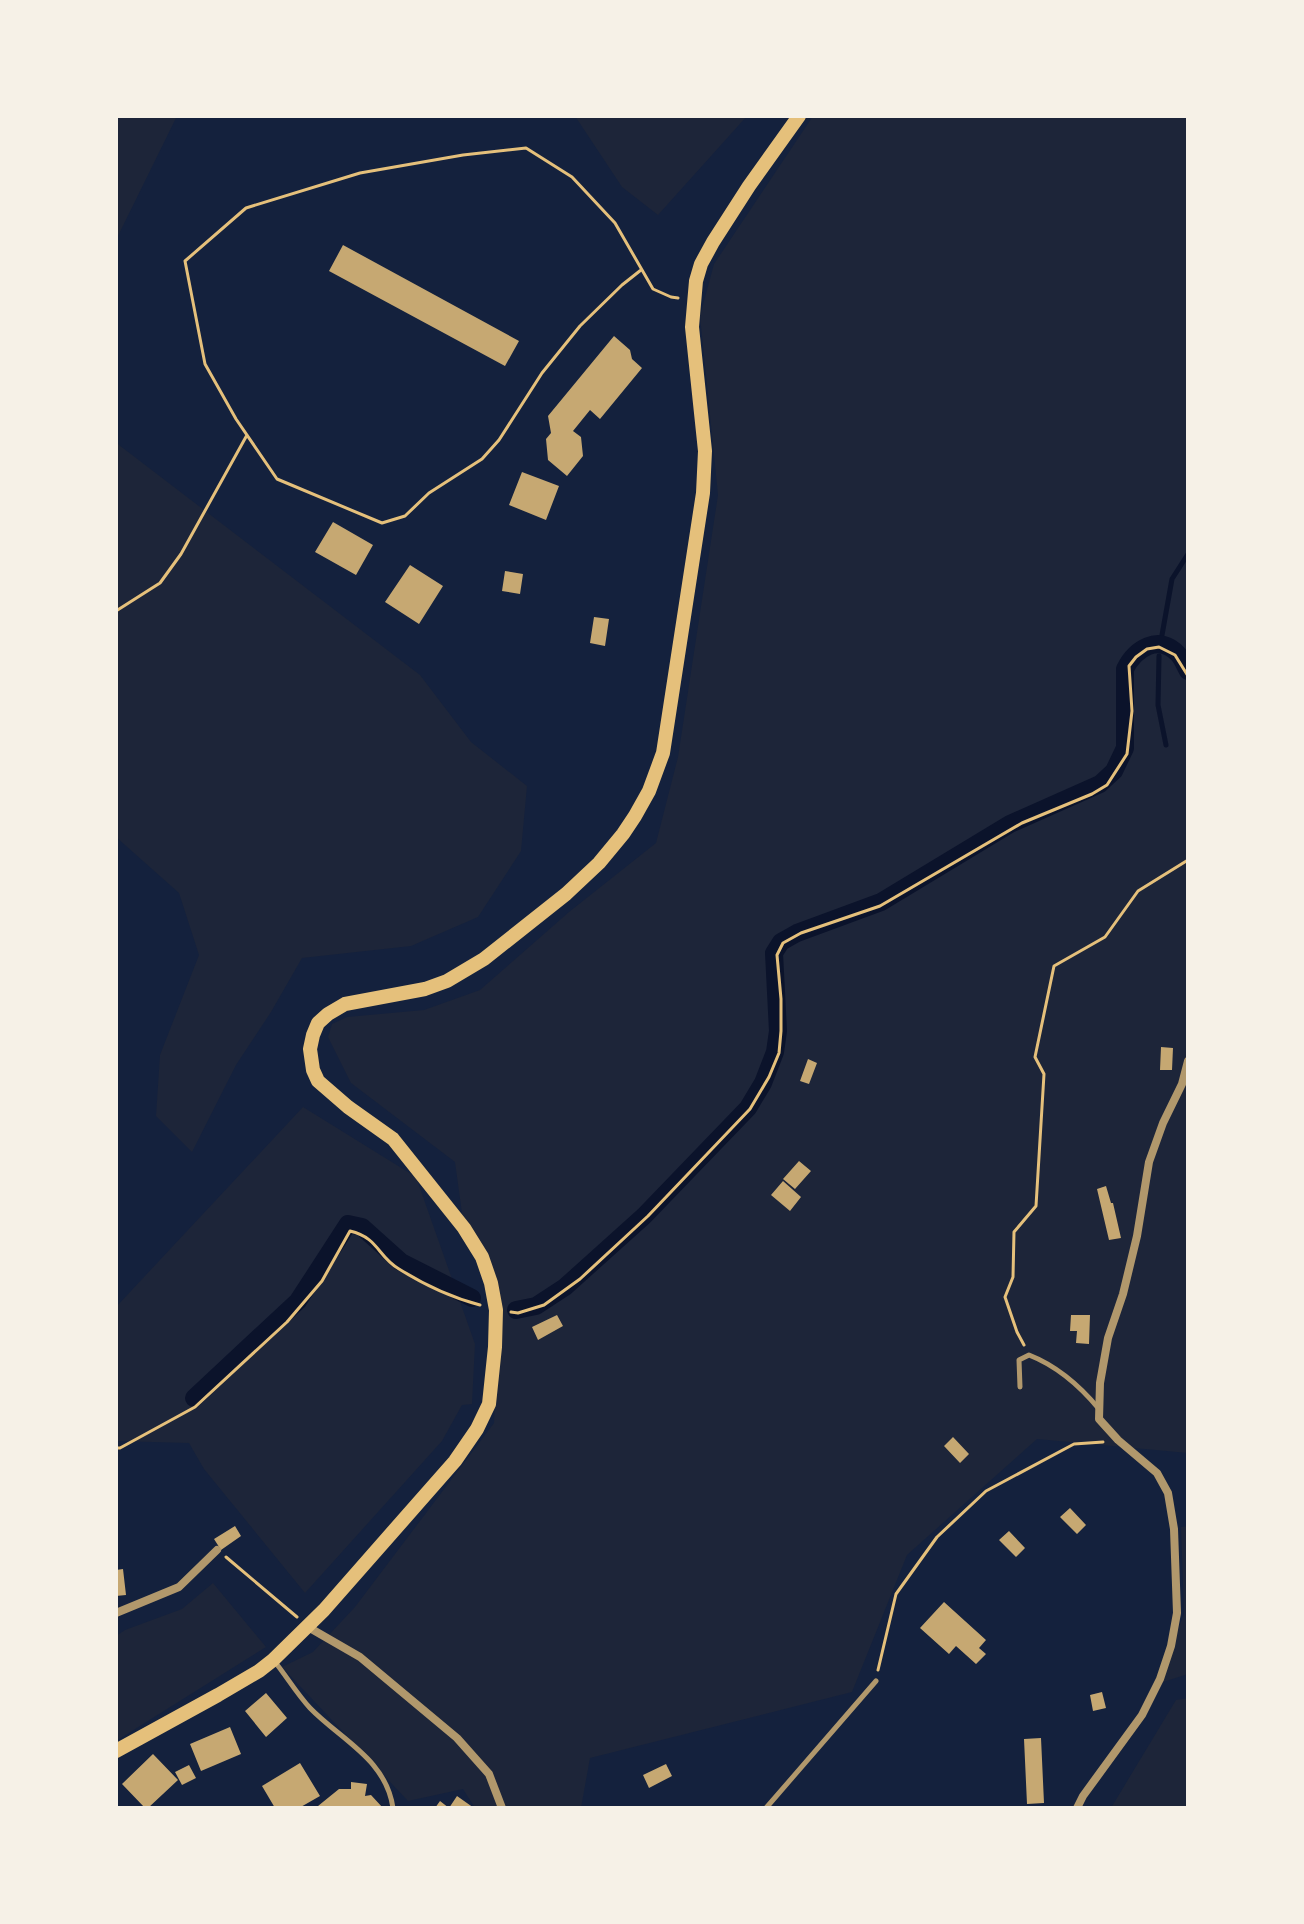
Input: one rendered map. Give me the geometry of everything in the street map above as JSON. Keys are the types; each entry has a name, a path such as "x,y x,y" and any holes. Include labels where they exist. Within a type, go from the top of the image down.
{"main road":[{"path":"116,1751 218,1695 273,1660 308,1627 455,1461 477,1429 489,1404 496,1310 482,1257 464,1228 393,1139 318,1081 310,1049 313,1035 318,1023 345,1004 425,989 457,976 484,959 566,894 599,863 623,834 649,791 663,753 703,493 705,451 692,327 696,281 713,242 799,116"}],"street":[{"path":"1077,1808 1142,1715 1160,1679 1177,1613 1174,1529 1168,1493 1157,1473 1118,1440 1099,1419 1099,1410 1108,1338 1137,1236 1149,1162 1182,1084 1188,1061"},
{"path":"116,1613 179,1587 217,1550"},
{"path":"308,1627 360,1657 457,1738 489,1774 502,1808"}],"lane":[{"path":"1020,1387 1019,1360 1029,1355 1083,1389 1099,1410"},
{"path":"273,1660 308,1706 370,1759 385,1780 393,1808"},
{"path":"766,1808 876,1681"}],"path":[{"path":"641,270 580,326 542,373 499,440 482,459 429,493 405,516 382,523 277,479 205,364 185,261 246,208 360,173 463,155 526,148 572,177 615,223 653,289 671,297 693,299"},
{"path":"116,611 160,583 181,554 247,435"},
{"path":"116,1448 195,1407 296,1312 322,1281 350,1231 365,1235 396,1267 472,1303 518,1313 544,1305 580,1279 648,1216 750,1109 779,1053 781,999 777,955 783,943 801,933 880,906 1022,823 1107,785 1127,754 1132,711 1129,666 1147,649 1159,647 1175,655 1188,676"},
{"path":"1029,1355 1005,1297 1013,1277 1014,1232 1036,1206 1044,1074 1035,1057 1054,966 1105,937 1138,891 1188,860"},
{"path":"876,1681 896,1594 937,1537 986,1491 1074,1444 1118,1440"},
{"path":"217,1550 308,1627"}],"shaded area":[{"path":"116,116 177,116 116,240"},
{"path":"575,116 747,116 658,215 622,187"},
{"path":"813,116 1188,116 1188,1453 1037,1439 907,1555 852,1692 590,1758 581,1808 475,1808 463,1789 408,1801 282,1667 313,1652 355,1607 494,1423 498,1307 464,1228 455,1162 351,1083 328,1037 332,1024 347,1017 424,1010 480,990 569,912 656,843 678,757 718,495 700,316 714,264"},
{"path":"116,441 420,675 471,742 527,786 521,851 478,917 411,946 302,958 236,1065 192,1152 156,1116 160,1055 199,955 179,893 116,837"},
{"path":"303,1107 416,1177 475,1344 472,1404 462,1405 442,1441 305,1593 204,1469 189,1443 116,1441 116,1307"},
{"path":"1188,1526 1188,1674 1157,1684 1184,1614 1181,1527"},
{"path":"213,1583 266,1647 116,1741 116,1636 182,1609"},
{"path":"1188,1698 1188,1808 1111,1808 1176,1700"}],"building":[{"path":"343,245 519,341 505,366 329,271"},
{"path":"614,336 630,350 632,359 642,368 600,419 590,410 573,431 581,437 583,456 567,476 548,460 546,439 551,433 548,416"},
{"path":"522,472 559,486 546,520 509,505"},
{"path":"333,522 373,545 356,575 315,552"},
{"path":"410,565 443,586 419,624 385,602"},
{"path":"505,571 523,574 520,594 502,591"},
{"path":"594,617 609,619 605,646 590,643"},
{"path":"1161,1047 1173,1048 1172,1070 1160,1070"},
{"path":"808,1059 817,1063 809,1084 800,1081"},
{"path":"799,1161 811,1171 795,1189 783,1179"},
{"path":"783,1181 801,1197 790,1211 771,1195"},
{"path":"1106,1186 1121,1238 1109,1240 1097,1189"},
{"path":"557,1315 563,1326 538,1340 532,1327"},
{"path":"1071,1315 1090,1315 1089,1344 1076,1343 1077,1331 1070,1331"},
{"path":"953,1437 969,1454 960,1463 944,1446"},
{"path":"1070,1508 1086,1525 1077,1534 1060,1517"},
{"path":"235,1526 241,1536 221,1550 214,1539"},
{"path":"1009,1531 1025,1548 1016,1557 999,1540"},
{"path":"123,1569 126,1595 116,1596 116,1570"},
{"path":"944,1602 986,1640 979,1648 986,1654 976,1664 956,1646 949,1654 920,1628"},
{"path":"1102,1692 1106,1708 1093,1711 1090,1695"},
{"path":"266,1693 287,1718 266,1737 245,1711"},
{"path":"230,1727 241,1754 201,1771 190,1744"},
{"path":"1041,1738 1044,1803 1027,1804 1024,1739"},
{"path":"153,1754 178,1780 145,1808 122,1784"},
{"path":"300,1763 320,1796 299,1808 275,1808 262,1786"},
{"path":"666,1764 672,1776 649,1788 643,1775"},
{"path":"189,1765 196,1778 182,1785 175,1772"},
{"path":"351,1782 367,1784 365,1796 371,1795 383,1808 318,1806 339,1789 351,1789"},
{"path":"457,1796 474,1808 449,1808"},
{"path":"440,1801 449,1808 435,1808"}],"waterway":[{"path":"1162,635 1172,579 1188,554"},
{"path":"516,1310 536,1306 565,1287 644,1216 748,1108 763,1083 775,1052 778,1031 774,953 781,942 797,933 881,902 1010,824 1100,784 1114,771 1125,748 1125,669 1129,662 1148,646 1163,645 1178,654 1188,671"},
{"path":"1159,656 1158,705 1166,745"},
{"path":"194,1398 298,1301 348,1224 362,1227 401,1262 472,1298"}]}
